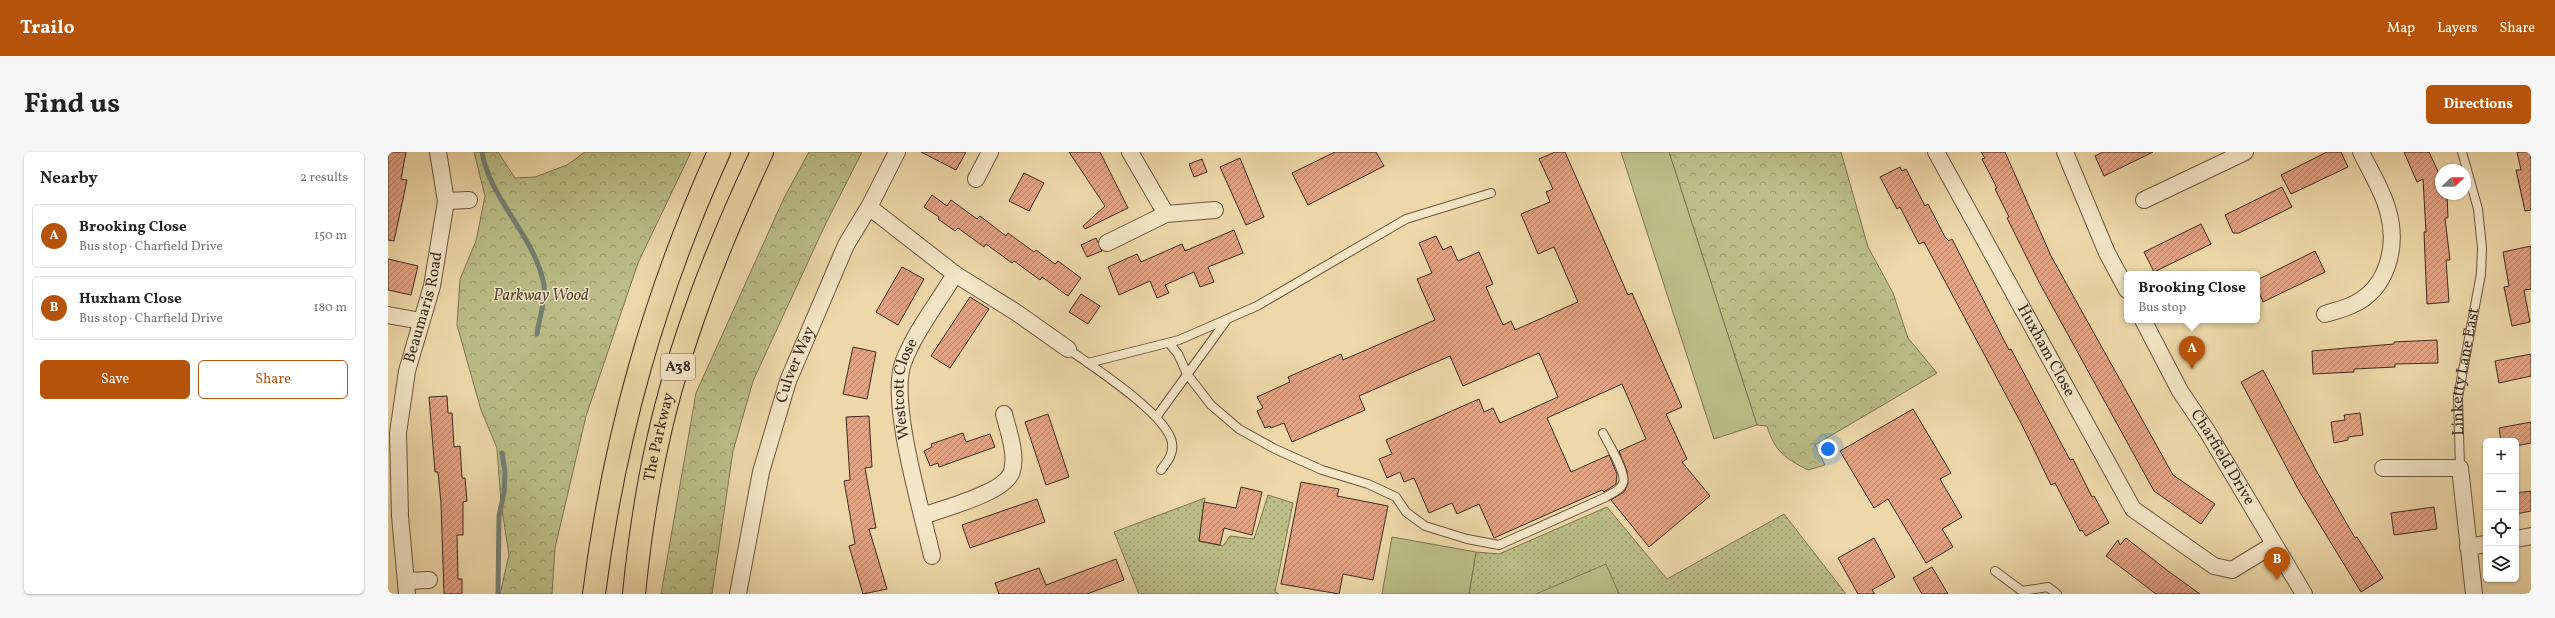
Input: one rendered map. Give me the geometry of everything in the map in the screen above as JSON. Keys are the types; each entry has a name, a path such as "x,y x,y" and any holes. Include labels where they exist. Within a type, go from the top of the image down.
{"highway":[{"name":"A38","path":"594,594 604,519 622,431 646,342 692,213 719,152"},
{"name":"The Parkway","path":"634,594 640,542 657,444 681,356 728,226 762,152"}],"street":[{"name":"Beaumaris Road","path":"429,580 406,587 393,465 407,371 432,286 446,201 438,152"},
{"name":"Culver Way","path":"738,594 761,472 788,381 846,245 870,206 897,152"},
{"path":"976,179 990,152"},
{"path":"1130,152 1166,214"},
{"name":"Huxham Close","path":"1936,152 2133,509 2214,566 2232,570 2273,546"},
{"path":"2065,152 2107,252 2124,284"},
{"path":"2144,200 2245,152"},
{"path":"2326,314 2352,305 2369,294 2381,280 2391,257 2392,231 2388,210 2361,152"},
{"path":"446,201 469,200"},
{"path":"870,206 956,274 1068,349"},
{"path":"1107,243 1166,214 1215,210"},
{"name":"Westcott Close","path":"932,556 901,409 899,383 904,362 956,274"},
{"path":"388,314 421,321"},
{"name":"Charfield Drive","path":"2145,323 2180,391 2207,431 2273,546 2304,594"},
{"path":"923,516 990,491 1003,484 1012,472 1012,448 1004,414"},
{"path":"2383,468 2460,468"},
{"name":"Linketty Lane East","path":"2460,468 2474,594"},
{"path":"2519,538 2531,536"},
{"path":"2468,547 2483,544"}],"lane":[{"name":"Linketty Lane East","path":"2460,468 2458,397 2481,274 2482,248 2478,209 2462,152"},
{"path":"1088,363 1169,343 1227,320 1257,306 1406,219 1491,193"},
{"path":"1156,416 1227,320"},
{"path":"1169,343 1178,354 1187,374 1211,405 1239,429 1275,449 1322,470 1368,484 1396,497 1406,512 1425,526 1482,542 1499,545 1606,497 1619,489 1623,484 1624,474 1604,433"},
{"path":"1068,349 1156,416 1169,432 1172,444 1170,459 1161,470"},
{"path":"1994,571 2022,591 2048,587 2057,594"}],"green space":[{"name":"Parkway Wood","path":"474,152 498,152 515,178 535,177 567,165 585,152 691,152 638,263 586,416 555,548 552,594 500,594 509,555 501,503 497,448 481,410 457,325 460,279 476,241 485,196"},
{"path":"809,152 862,152 826,223 753,381 733,451 712,594 661,594 696,393 784,198"},
{"path":"1621,152 1669,152 1757,425 1714,439"},
{"path":"1669,152 1841,152 1868,247 1893,293 1908,338 1937,373 1815,445 1825,465 1808,470 1793,462 1777,448 1767,426 1757,425"},
{"path":"1268,495 1293,503 1275,592 1279,594 1139,594 1114,532 1205,498 1199,541 1223,546 1230,536 1254,539"},
{"path":"1607,507 1667,579 1784,514 1846,594 1469,594 1476,552 1499,554"},
{"path":"1392,537 1476,552 1469,594 1382,594"},
{"path":"1606,564 1619,594 1536,594"}],"building":[{"path":"388,152 406,152 401,179 407,180 394,241 388,240"},
{"path":"921,152 966,152 956,170"},
{"path":"1069,152 1100,152 1128,208 1085,229 1083,226 1105,206"},
{"path":"1335,152 1376,152 1384,166 1308,205 1292,173"},
{"path":"1555,152 1565,152 1628,295 1632,293 1682,407 1666,414 1687,459 1682,462 1710,496 1649,547 1611,500 1624,492 1628,484 1627,471 1619,451 1646,439 1622,384 1547,418 1571,472 1609,455 1617,474 1616,484 1604,492 1602,490 1494,538 1479,504 1457,514 1452,503 1429,513 1414,478 1404,482 1400,472 1387,478 1379,459 1392,454 1386,440 1479,399 1484,412 1493,408 1500,423 1558,397 1539,353 1463,386 1450,356 1359,396 1365,410 1292,442 1284,423 1271,428 1270,426 1265,428 1257,411 1263,408 1257,397 1290,382 1288,377 1341,354 1343,360 1435,320 1417,279 1432,273 1419,243 1436,236 1443,250 1451,246 1458,261 1479,252 1493,284 1486,287 1503,325 1511,321 1515,330 1578,302 1554,247 1538,254 1521,214 1550,202 1546,192 1553,189 1539,159"},
{"path":"1981,152 2005,152 2051,256 2173,475 2215,504 2201,524 2154,491 2039,282 2007,218 2009,217 1995,189 1997,188 1982,159 1985,158"},
{"path":"2103,152 2153,152 2104,176 2095,156"},
{"path":"2327,152 2341,152 2348,167 2291,194 2281,175"},
{"path":"2404,152 2429,152 2435,165 2435,200 2447,200 2448,218 2445,218 2450,260 2446,260 2449,302 2427,304 2424,232 2426,232 2423,179 2417,182"},
{"path":"2517,152 2531,152 2531,210 2525,211 2516,170 2521,170"},
{"path":"1240,158 1264,217 1246,225 1220,167"},
{"path":"1202,159 1207,172 1194,177 1189,164"},
{"path":"1900,167 1902,171 1906,169 1925,206 1928,204 1945,237 1949,241 1952,239 2009,350 2011,349 2070,460 2073,459 2092,497 2094,496 2109,523 2086,536 2082,530 2080,531 2055,483 2051,485 2022,425 1924,242 1919,244 1900,207 1897,209 1880,177"},
{"path":"1024,173 1044,183 1029,211 1009,201"},
{"path":"2282,187 2292,207 2239,233 2233,233 2225,215"},
{"path":"932,195 947,206 951,200 977,219 980,216 1006,236 1008,233 1034,252 1036,250 1055,264 1058,261 1081,278 1068,296 1042,277 1040,280 1014,261 1012,263 986,244 984,247 958,228 955,231 938,219 939,217 924,207"},
{"path":"2201,224 2211,244 2156,271 2154,271 2144,252"},
{"path":"1234,230 1243,253 1208,267 1214,282 1200,287 1194,272 1165,285 1169,293 1157,298 1150,281 1119,295 1108,267 1137,254 1141,262 1182,244 1185,251"},
{"path":"1096,238 1102,251 1087,257 1081,245"},
{"path":"2531,246 2531,289 2524,290 2530,322 2512,326 2504,287 2509,286 2503,252"},
{"path":"2315,251 2325,272 2263,302 2260,295 2260,278"},
{"path":"388,259 418,266 411,295 388,290"},
{"path":"902,267 924,279 898,325 876,312"},
{"path":"1081,294 1100,306 1088,324 1069,312"},
{"path":"970,297 989,309 950,368 931,356"},
{"path":"2437,340 2438,363 2395,364 2395,367 2354,369 2354,372 2313,374 2312,351 2394,344 2394,342"},
{"path":"853,347 876,352 867,399 843,394"},
{"path":"2531,354 2531,376 2499,383 2495,361"},
{"path":"2263,370 2317,472 2355,538 2357,537 2383,578 2361,592 2298,489 2241,382"},
{"path":"447,396 448,413 452,413 454,447 460,446 462,478 465,478 467,501 463,502 463,535 457,535 458,579 462,579 462,594 444,594 441,503 438,472 435,472 429,397"},
{"path":"1913,409 1951,473 1940,479 1962,517 1942,529 1953,547 1926,563 1888,499 1874,508 1840,451"},
{"path":"2360,413 2363,435 2348,437 2348,440 2334,443 2331,422 2345,420 2344,415"},
{"path":"1048,414 1069,477 1046,485 1025,422"},
{"path":"869,416 872,467 865,468 876,528 869,529 887,589 863,594 849,546 855,544 844,481 850,480 846,417"},
{"path":"2531,422 2531,443 2519,445 2519,438 2501,438 2499,428"},
{"path":"963,433 966,442 990,434 995,447 939,467 938,463 930,466 924,451 932,447 931,444"},
{"path":"1301,482 1339,489 1337,496 1388,506 1373,580 1343,574 1339,594 1281,584"},
{"path":"1241,487 1262,492 1252,535 1224,528 1220,545 1199,541 1204,502 1236,508"},
{"path":"2531,491 2531,511 2519,513 2519,493"},
{"path":"1037,499 1045,522 970,548 962,525"},
{"path":"2434,507 2437,529 2394,535 2391,513"},
{"path":"1874,538 1895,577 1872,590 1875,594 1858,594 1838,558"},
{"path":"2126,538 2200,594 2156,594 2106,556 2118,540 2120,545"},
{"path":"1116,559 1124,580 1087,594 999,594 995,583 1039,568 1046,585"},
{"path":"1932,567 1948,594 1922,594 1913,578"}],"waterway":[{"path":"482,152 494,186 532,250 539,267 544,285 544,291 537,334"},
{"path":"498,594 499,516 504,493 505,472 502,453"}],"place":[{"name":"Brooking Close","path":"2192,369"},
{"name":"Huxham Close","path":"2277,580"}]}
